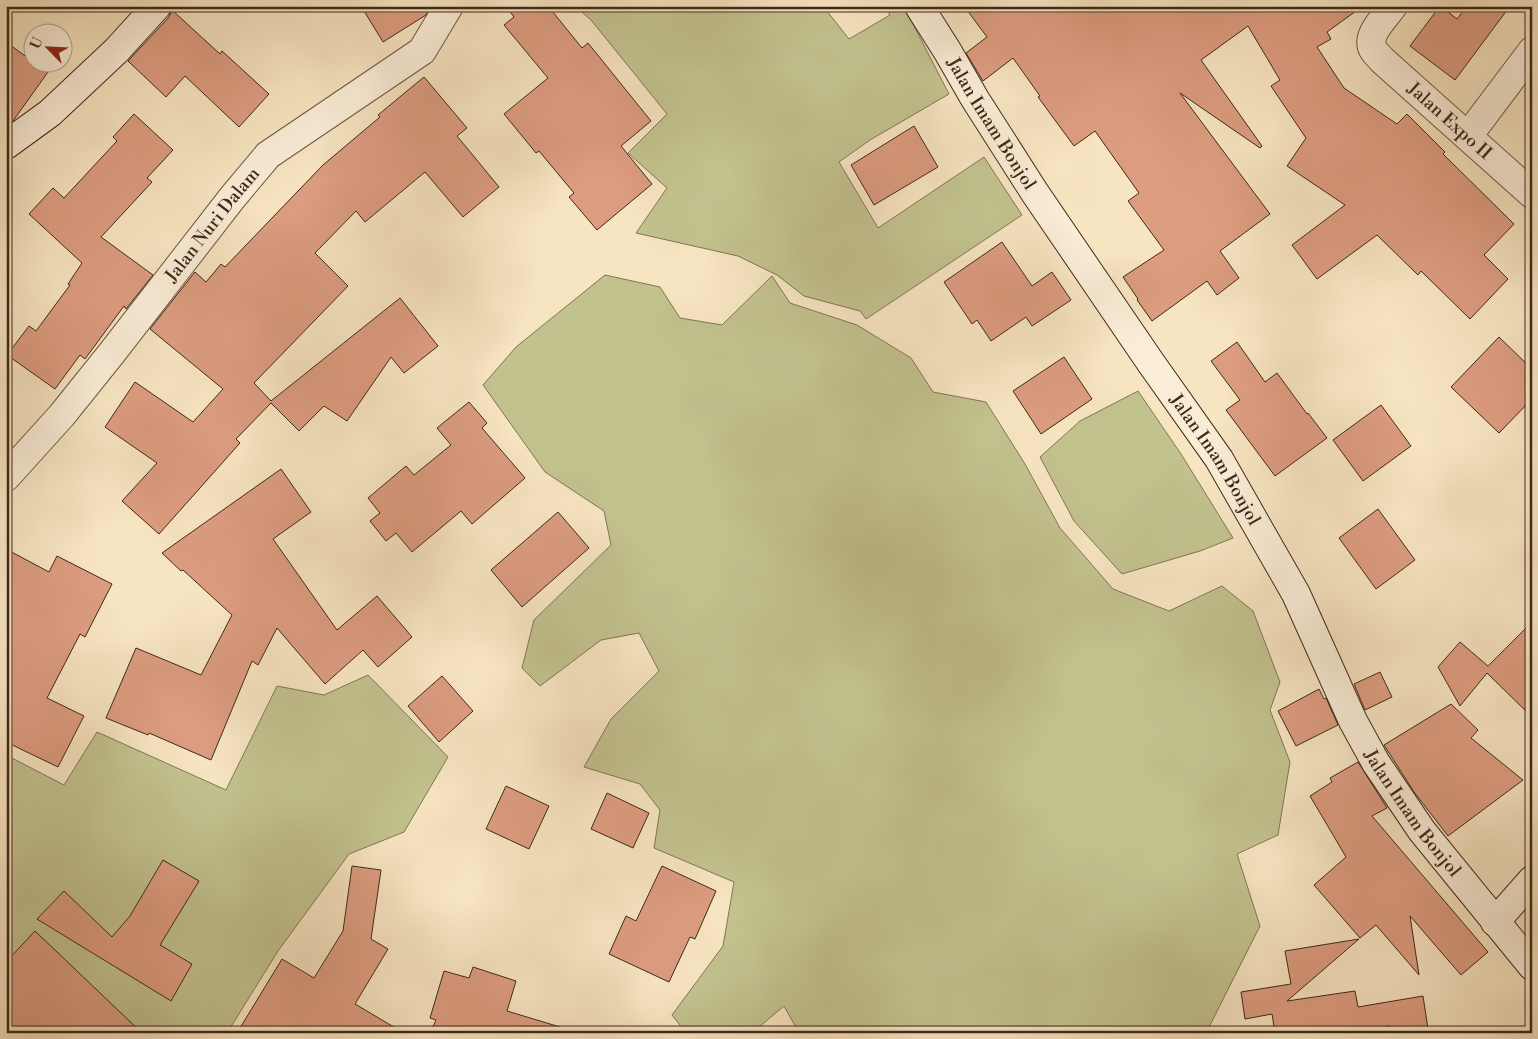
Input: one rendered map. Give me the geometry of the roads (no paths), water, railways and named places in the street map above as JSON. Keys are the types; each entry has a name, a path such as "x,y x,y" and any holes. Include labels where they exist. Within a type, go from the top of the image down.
{"main road":[{"path":"6,145 50,114 116,51 157,6"},
{"name":"Jalan Nuri Dalam","path":"6,477 62,415 232,198 268,155 422,51 448,6"},
{"name":"Jalan Imam Bonjol","path":"919,6 1035,193 1219,459 1296,594 1353,721 1376,763 1422,831 1532,966"},
{"name":"Jalan Expo II","path":"1393,6 1372,36 1371,44 1373,50 1532,194"},
{"path":"1468,136 1532,51"},
{"path":"1495,922 1532,880"}]}
